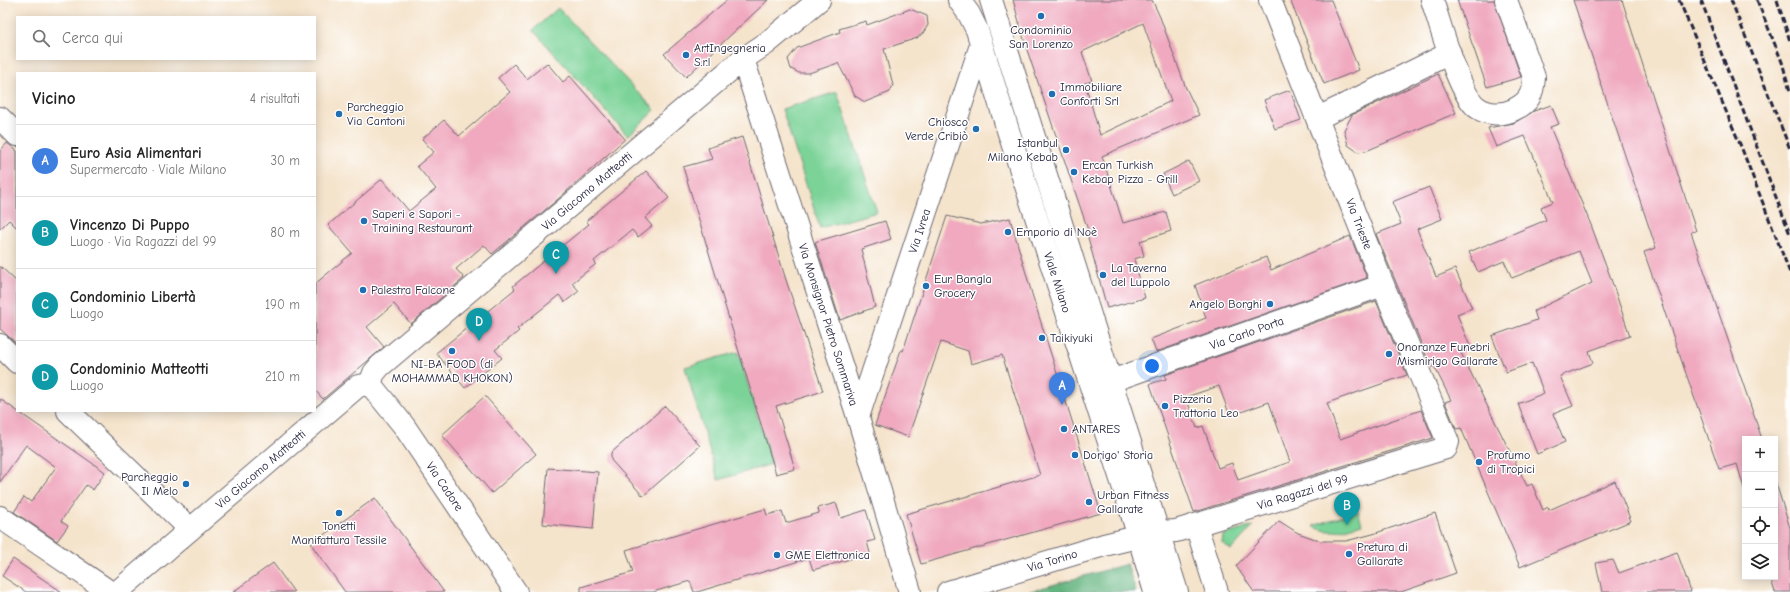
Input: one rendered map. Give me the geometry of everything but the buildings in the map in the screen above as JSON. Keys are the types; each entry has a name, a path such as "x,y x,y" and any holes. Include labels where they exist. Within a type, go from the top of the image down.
{"street":[{"name":"Viale Milano","path":"959,0 974,23 1148,535 1177,592"},
{"name":"Viale Milano","path":"991,0 1028,122 1112,381 1148,535 1155,592"},
{"name":"Via Trieste","path":"1270,0 1383,284 1448,442 1446,448"},
{"path":"1432,0 1466,96 1478,108 1498,114 1522,106 1530,98 1533,89 1534,77 1506,0"},
{"name":"Via Giacomo Matteotti","path":"316,412 358,386 370,384 374,373 380,366 743,59 767,43 808,3"},
{"name":"Via Ivrea","path":"858,416 981,45"},
{"path":"1318,118 1450,53"},
{"name":"Via Monsignor Pietro Sommariva","path":"743,59 858,416 910,592"},
{"path":"0,118 16,133"},
{"name":"Via Carlo Porta","path":"1112,381 1383,284"},
{"path":"0,345 16,361"},
{"name":"Via Cadore","path":"370,384 404,426 516,592"},
{"path":"69,412 190,529"},
{"name":"Via Giacomo Matteotti","path":"117,592 190,529 307,417"},
{"name":"Via Ragazzi del 99","path":"1148,535 1176,531 1446,448"},
{"path":"0,518 110,592"},
{"path":"1196,525 1217,592"},
{"name":"Via Torino","path":"948,592 1104,545 1148,535"}],"green space":[{"path":"558,8 655,110 628,136 533,30"},
{"path":"837,92 877,212 820,228 782,109"},
{"path":"738,352 772,464 718,480 685,367"},
{"path":"1358,511 1362,524 1338,531 1325,531 1313,526"},
{"path":"1253,526 1231,550 1222,543 1223,535"},
{"path":"1127,564 1136,592 1027,592"}],"railway":[{"path":"1679,0 1742,149 1790,273"},
{"path":"1701,0 1790,234"},
{"path":"1731,0 1790,149"},
{"path":"1757,0 1782,62 1790,91"},
{"path":"1777,0 1790,41"}],"place":[{"name":"Condominio San Lorenzo","path":"1041,16"},
{"name":"ArtIngegneria S.r.l","path":"686,55"},
{"name":"Immobiliare Conforti Srl","path":"1052,94"},
{"name":"Parcheggio Via Cantoni","path":"339,114"},
{"name":"Chiosco Verde Cribiò","path":"976,129"},
{"name":"Istanbul Milano Kebab","path":"1066,150"},
{"name":"Ercan Turkish Kebap Pizza - Grill","path":"1074,172"},
{"name":"Saperi e Sapori - Training Restaurant","path":"364,221"},
{"name":"Emporio di Noè","path":"1008,232"},
{"name":"Condominio Libertà","path":"556,274"},
{"name":"La Taverna del Luppolo","path":"1103,275"},
{"name":"Eur Bangla Grocery","path":"926,286"},
{"name":"Palestra Falcone","path":"363,290"},
{"name":"Angelo Borghi","path":"1270,304"},
{"name":"Taikiyuki","path":"1042,338"},
{"name":"Condominio Matteotti","path":"479,341"},
{"name":"NI-BA FOOD (di MOHAMMAD KHOKON)","path":"452,351"},
{"name":"Onoranze Funebri Mismirigo Gallarate","path":"1389,354"},
{"name":"Euro Asia Alimentari","path":"1062,405"},
{"name":"Pizzeria Trattoria Leo","path":"1165,406"},
{"name":"ANTARES","path":"1064,429"},
{"name":"Dorigo' Storia","path":"1075,455"},
{"name":"Profumo di Tropici","path":"1479,462"},
{"name":"Parcheggio Il Melo","path":"186,484"},
{"name":"Urban Fitness Gallarate","path":"1089,502"},
{"name":"Tonetti Manifattura Tessile","path":"339,513"},
{"name":"Vincenzo Di Puppo","path":"1347,525"},
{"name":"Pretura di Gallarate","path":"1349,554"},
{"name":"GME Elettronica","path":"777,555"}]}
